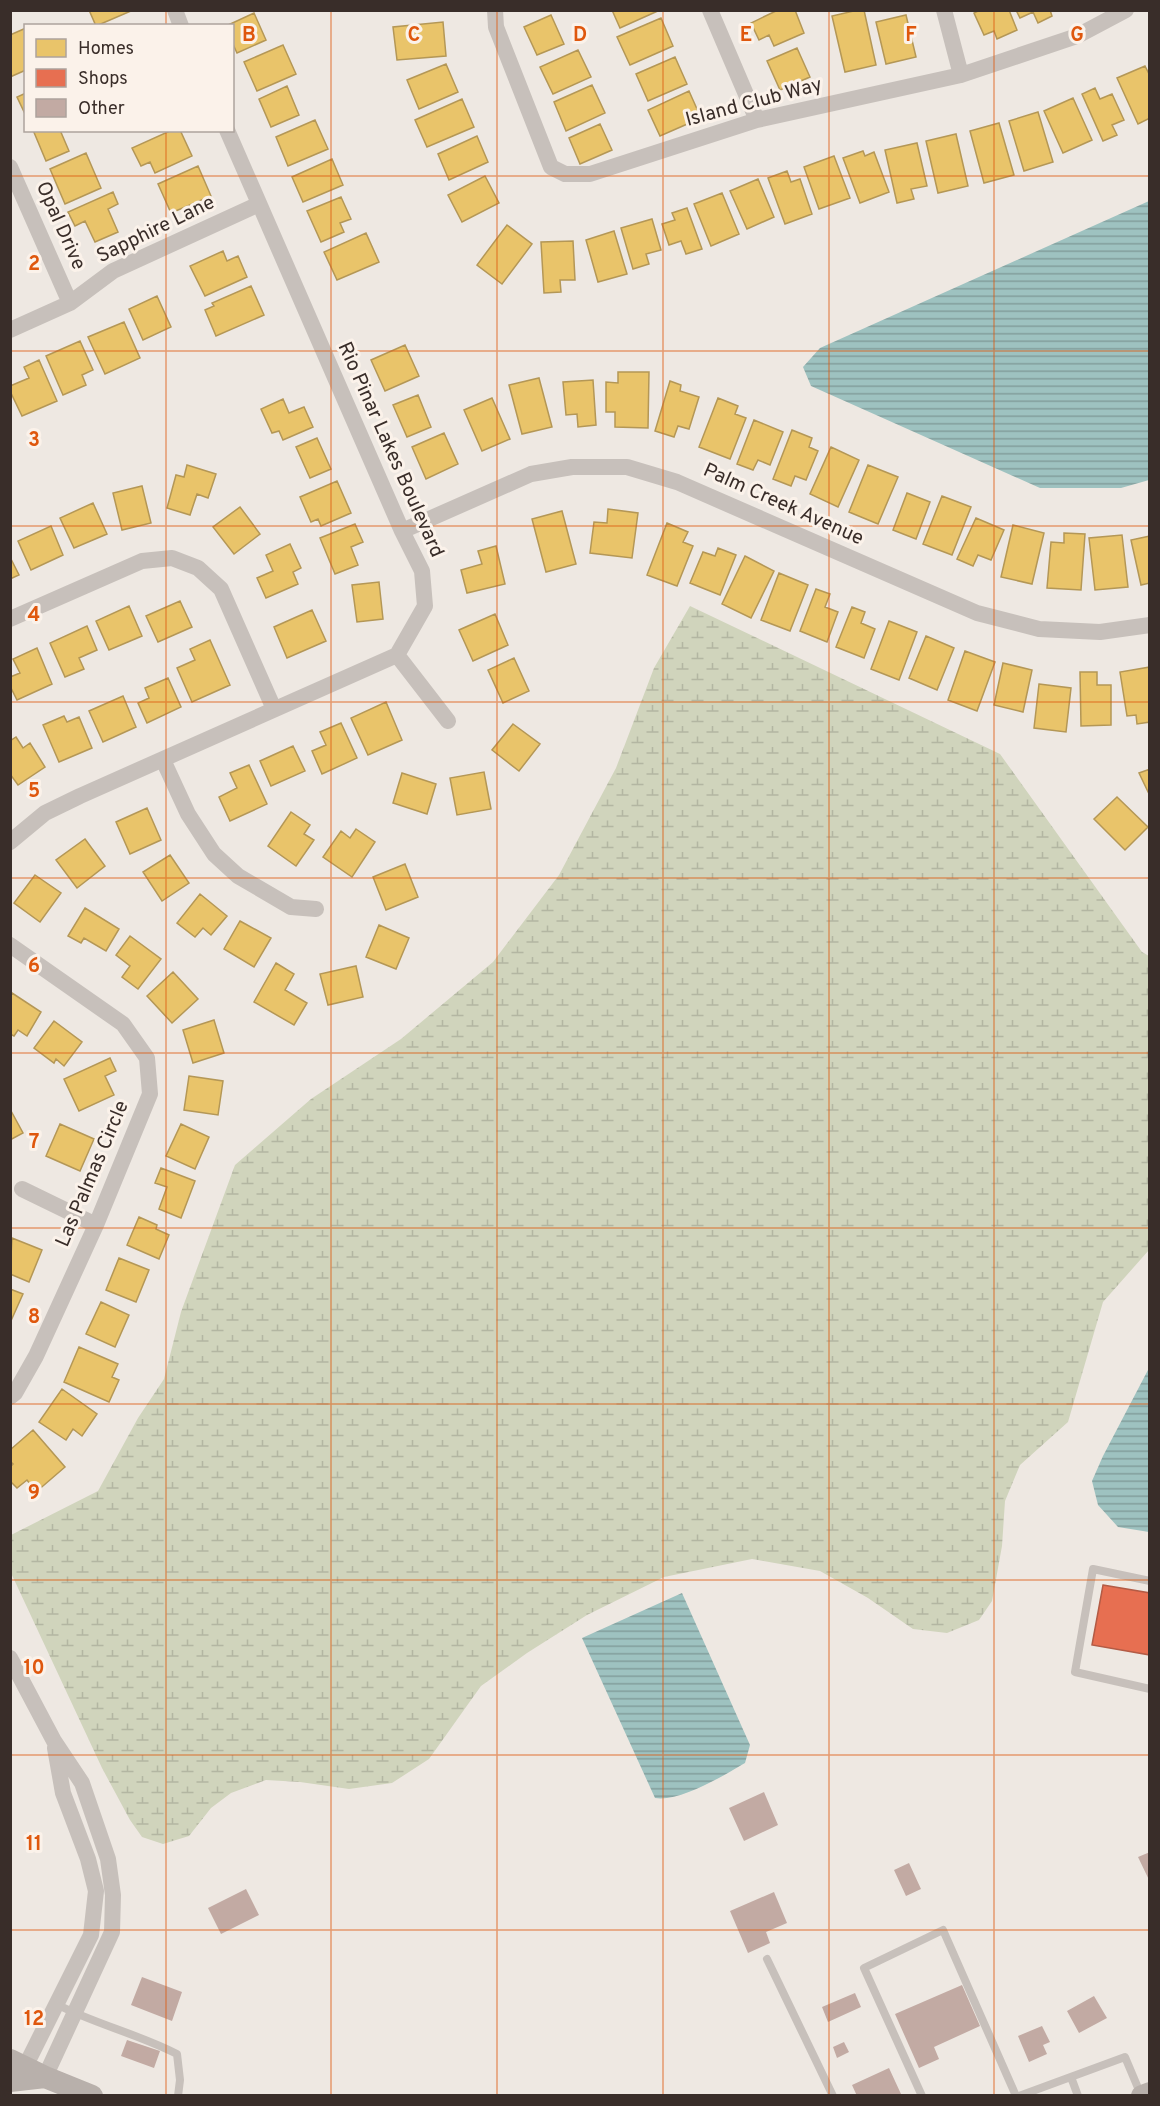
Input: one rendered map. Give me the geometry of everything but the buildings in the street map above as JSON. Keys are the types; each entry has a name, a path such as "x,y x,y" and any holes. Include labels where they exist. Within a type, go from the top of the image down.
{"main road":[{"path":"23,2071 92,2096"},
{"path":"1142,2096 1149,2092"}],"street":[{"name":"Island Club Way","path":"495,10 496,27 551,167 566,174 590,174 757,120 961,75 1077,36 1126,10"},
{"path":"710,10 757,120"},
{"path":"944,10 961,75"},
{"name":"Rio Pinar Lakes Boulevard","path":"228,132 402,531 422,571 425,606 397,655"},
{"name":"Opal Drive","path":"10,167 70,303"},
{"name":"Sapphire Lane","path":"10,330 70,303 113,270 259,204"},
{"name":"Palm Creek Avenue","path":"402,531 531,474 572,468 627,467 676,482 977,613 1039,628 1100,632 1149,625"},
{"path":"10,619 142,561 172,558 198,568 221,589 274,709"},
{"path":"10,842 45,813 397,655 448,720"},
{"path":"163,760 188,814 214,854 238,876 291,907 316,909"},
{"name":"Las Palmas Circle","path":"10,945 123,1024 147,1058 150,1094 96,1225 36,1356 15,1393 10,1397"},
{"path":"22,1189 96,1225"},
{"path":"10,1658 54,1741 81,1783 108,1859 113,1895 112,1932 74,2013 23,2071"},
{"path":"23,2071 91,1935 96,1891 88,1859 63,1793 54,1741"}],"lane":[{"path":"1149,1581 1093,1569 1075,1672 1149,1689"},
{"path":"922,2096 864,1968 943,1930 1017,2096 1125,2057 1142,2096"},
{"path":"766,1959 833,2096"},
{"path":"56,2004 74,2013 148,2040 177,2054 180,2080 178,2096"},
{"path":"1071,2077 1078,2096"}],"green space":[{"path":"690,606 1000,754 1142,952 1149,956 1149,1250 1103,1302 1068,1422 1020,1465 1005,1501 1002,1546 992,1601 979,1620 947,1633 913,1629 868,1598 820,1571 752,1559 664,1577 587,1615 527,1653 481,1686 429,1759 392,1783 349,1789 266,1780 231,1793 211,1808 189,1836 163,1844 142,1837 130,1820 102,1768 11,1573 11,1535 98,1491 138,1418 164,1379 181,1312 235,1165 311,1099 401,1039 493,962 559,875 616,768 654,668"}],"water":[{"path":"1149,201 1149,480 1121,488 1040,488 811,386 803,367 820,348"},
{"path":"1149,1368 1149,1532 1118,1527 1098,1505 1092,1481"},
{"path":"682,1593 750,1745 745,1763 725,1775 677,1796 655,1798 582,1638"}]}
